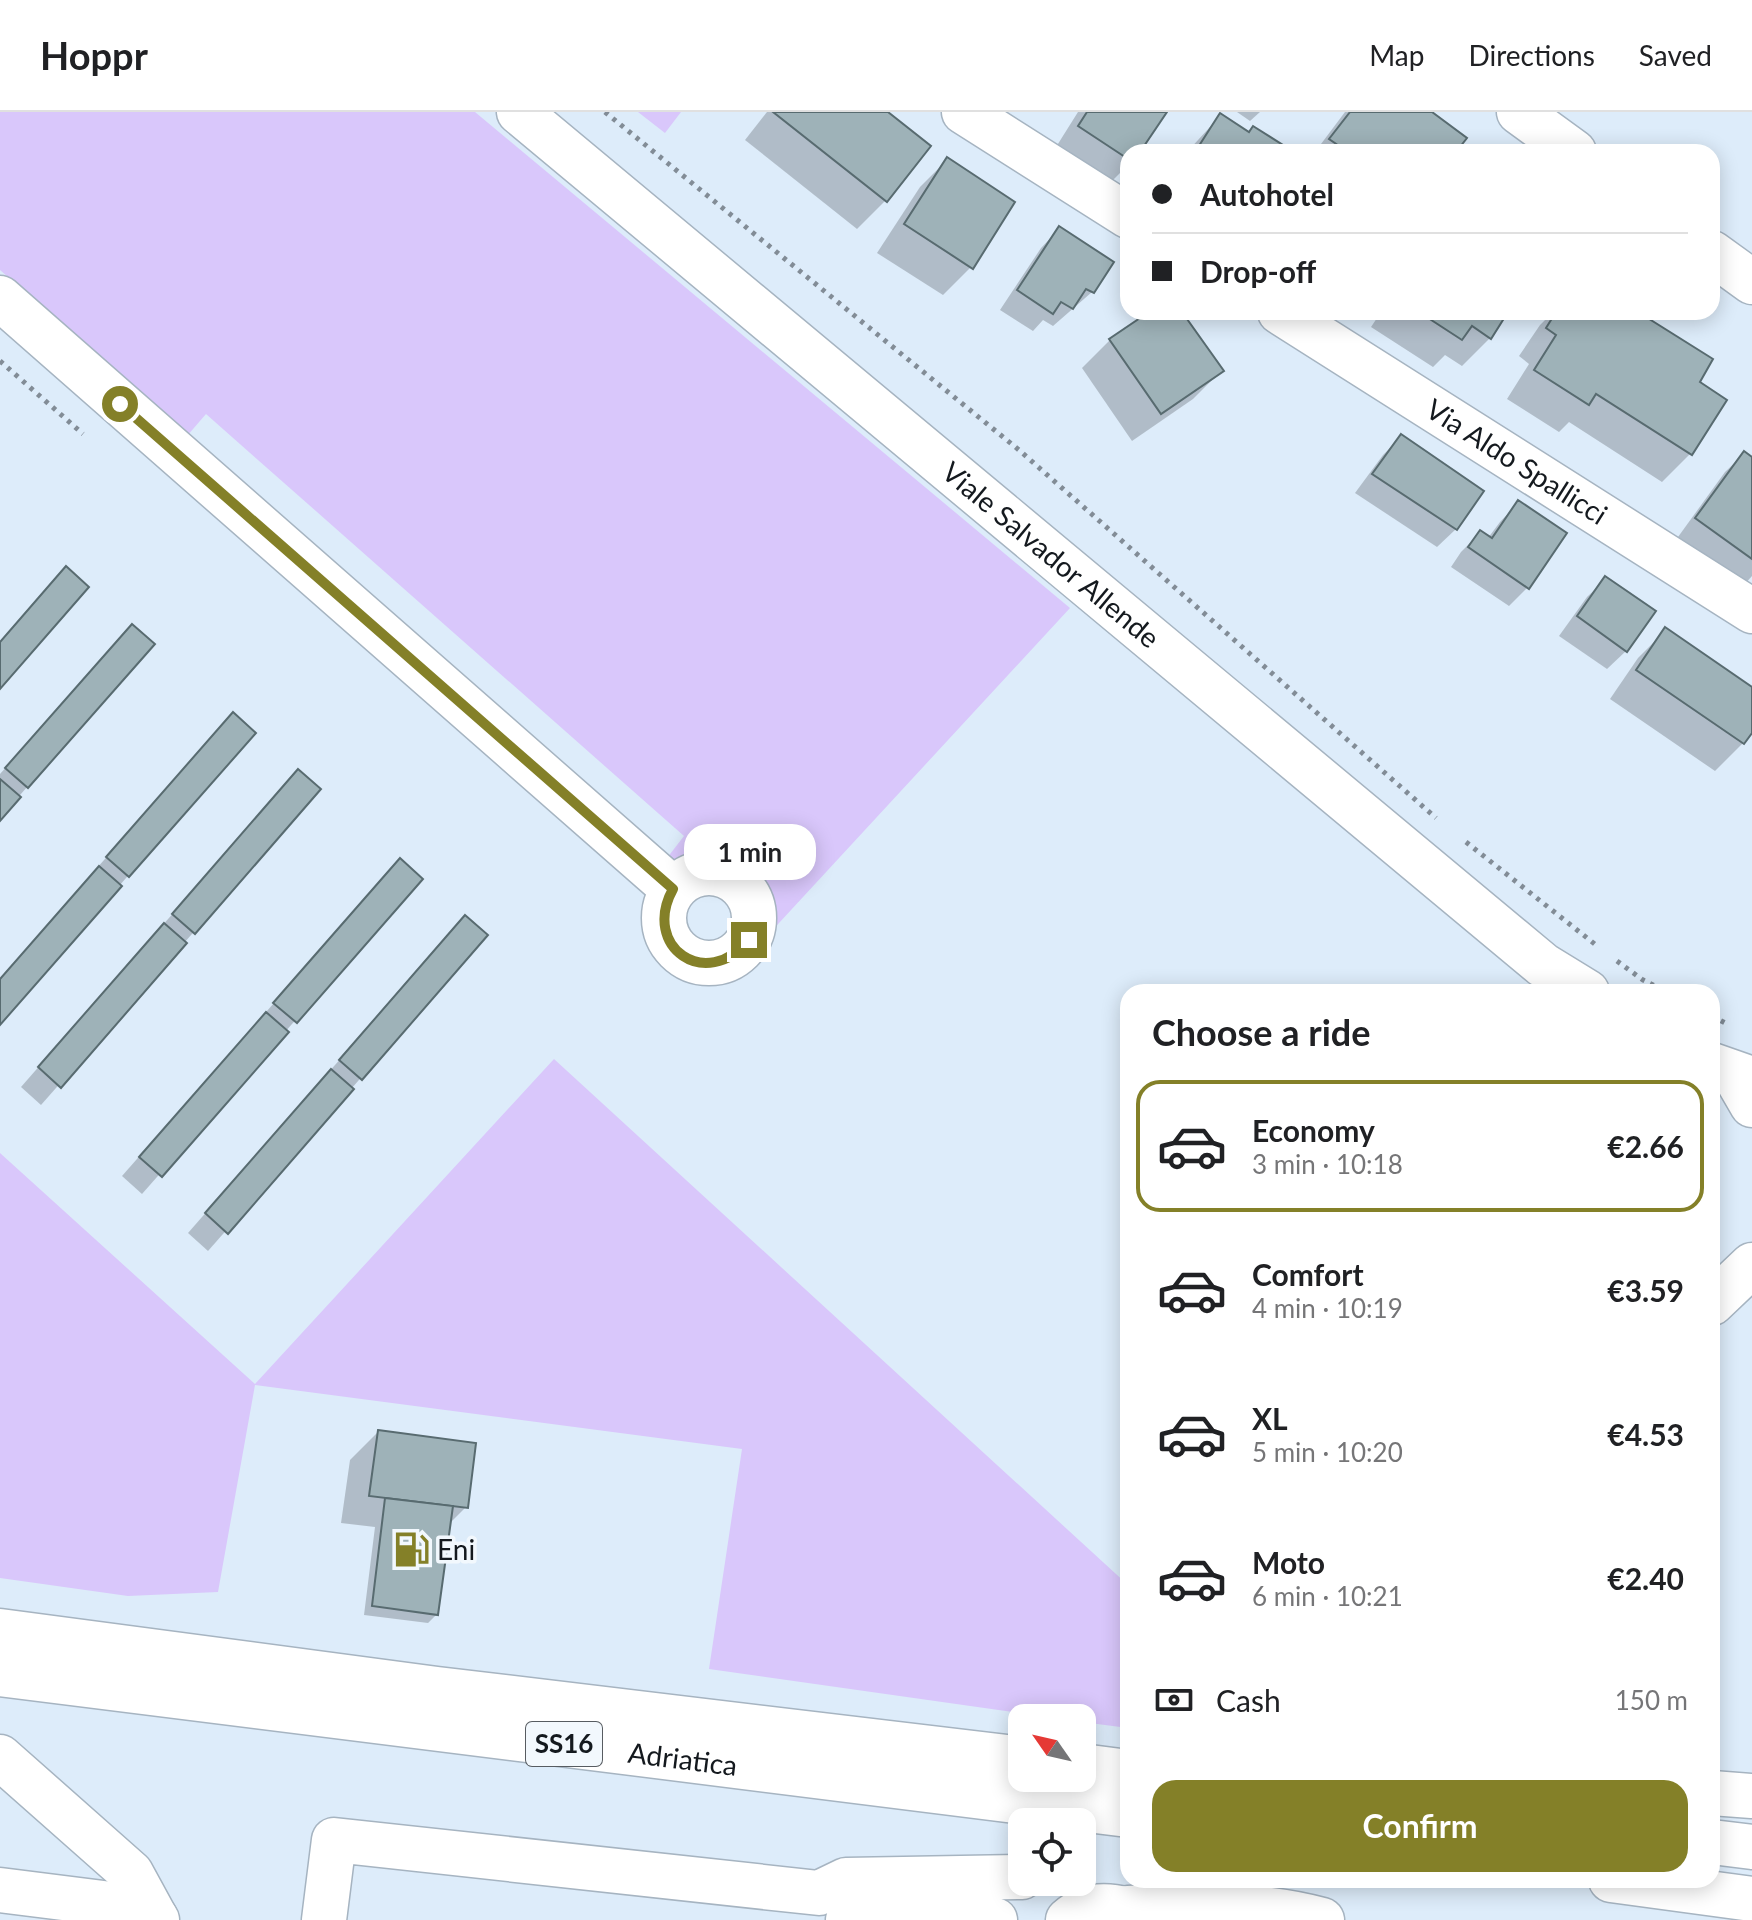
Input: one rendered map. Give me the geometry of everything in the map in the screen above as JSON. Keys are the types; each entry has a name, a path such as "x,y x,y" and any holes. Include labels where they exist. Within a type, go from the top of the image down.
{"main road":[{"name":"Viale Salvador Allende","path":"519,112 1531,956 1575,984"},
{"path":"964,112 1120,211"},
{"path":"1519,112 1563,144"},
{"path":"1720,259 1752,282"},
{"path":"0,298 673,889"},
{"name":"Via Aldo Spallicci","path":"1293,320 1752,611"},
{"path":"1720,1296 1750,1272"},
{"name":"Adriatica","path":"0,1631 452,1691 1008,1757"},
{"name":"Adriatica","path":"0,1674 1120,1814"},
{"path":"0,1757 131,1873 156,1918"},
{"path":"1096,1768 1120,1771"},
{"path":"1720,1794 1752,1796"},
{"path":"324,1920 334,1840 819,1893 846,1880 1008,1877"},
{"path":"1720,1843 1752,1847"},
{"path":"1670,1888 1752,1899"},
{"path":"0,1890 111,1904 156,1918"},
{"path":"1072,1896 1113,1913 1177,1906 1290,1911 1322,1920"},
{"path":"848,1920 857,1906 909,1900 995,1920"}],"path":[{"path":"605,112 1019,450 1445,826"},
{"path":"0,361 83,434"},
{"path":"1457,835 1598,947"},
{"path":"1609,955 1651,984"}],"shaded area":[{"path":"0,112 475,112 1070,608 767,936 770,906 752,878 722,863 707,861 680,865 667,858 684,836 206,414 187,436 0,270"},
{"path":"638,112 681,112 665,133"},
{"path":"554,1059 1120,1578 1120,1727 1096,1724 1096,1704 1008,1704 1008,1711 709,1669 742,1449 255,1385 218,1592 128,1596 0,1578 0,1153 255,1384"}],"building":[{"path":"773,112 888,112 931,146 887,202"},
{"path":"1087,112 1167,112 1145,144 1120,144 1120,154 1078,126"},
{"path":"1350,112 1432,112 1467,138 1462,144 1336,144 1329,139"},
{"path":"1220,113 1249,132 1253,126 1281,144 1200,144"},
{"path":"947,157 1015,202 973,269 904,224"},
{"path":"1059,226 1114,262 1094,293 1086,289 1073,309 1061,302 1053,314 1017,290"},
{"path":"1137,320 1188,320 1224,371 1161,414 1109,339"},
{"path":"1431,320 1503,320 1491,339 1472,326 1462,340"},
{"path":"1551,320 1651,320 1713,359 1700,382 1727,400 1692,455 1596,394 1589,405 1534,370 1556,335 1546,328"},
{"path":"1401,434 1484,491 1457,530 1372,474"},
{"path":"1744,451 1752,457 1752,559 1695,518"},
{"path":"1518,500 1567,533 1529,589 1468,547 1480,530 1492,538"},
{"path":"66,566 89,587 0,689 0,642"},
{"path":"1605,576 1656,611 1627,652 1577,616"},
{"path":"132,624 155,644 28,788 5,768"},
{"path":"1665,627 1752,687 1752,733 1744,744 1636,670"},
{"path":"233,712 256,733 129,877 106,857"},
{"path":"298,769 321,789 195,934 172,914"},
{"path":"0,779 21,797 0,821"},
{"path":"400,858 423,879 297,1023 273,1003"},
{"path":"99,866 122,886 0,1025 0,979"},
{"path":"465,915 488,935 362,1080 339,1060"},
{"path":"164,923 187,943 61,1088 38,1067"},
{"path":"266,1012 289,1032 162,1177 139,1157"},
{"path":"331,1069 354,1089 228,1234 205,1213"},
{"path":"378,1430 476,1443 468,1508 369,1496"},
{"path":"385,1498 453,1506 438,1615 372,1606"}],"place":[{"name":"Eni","path":"411,1550"}],"route":[{"path":"120,404 673,889 663,918 665,932 672,946 683,956 712,964 727,960 749,940"}]}
